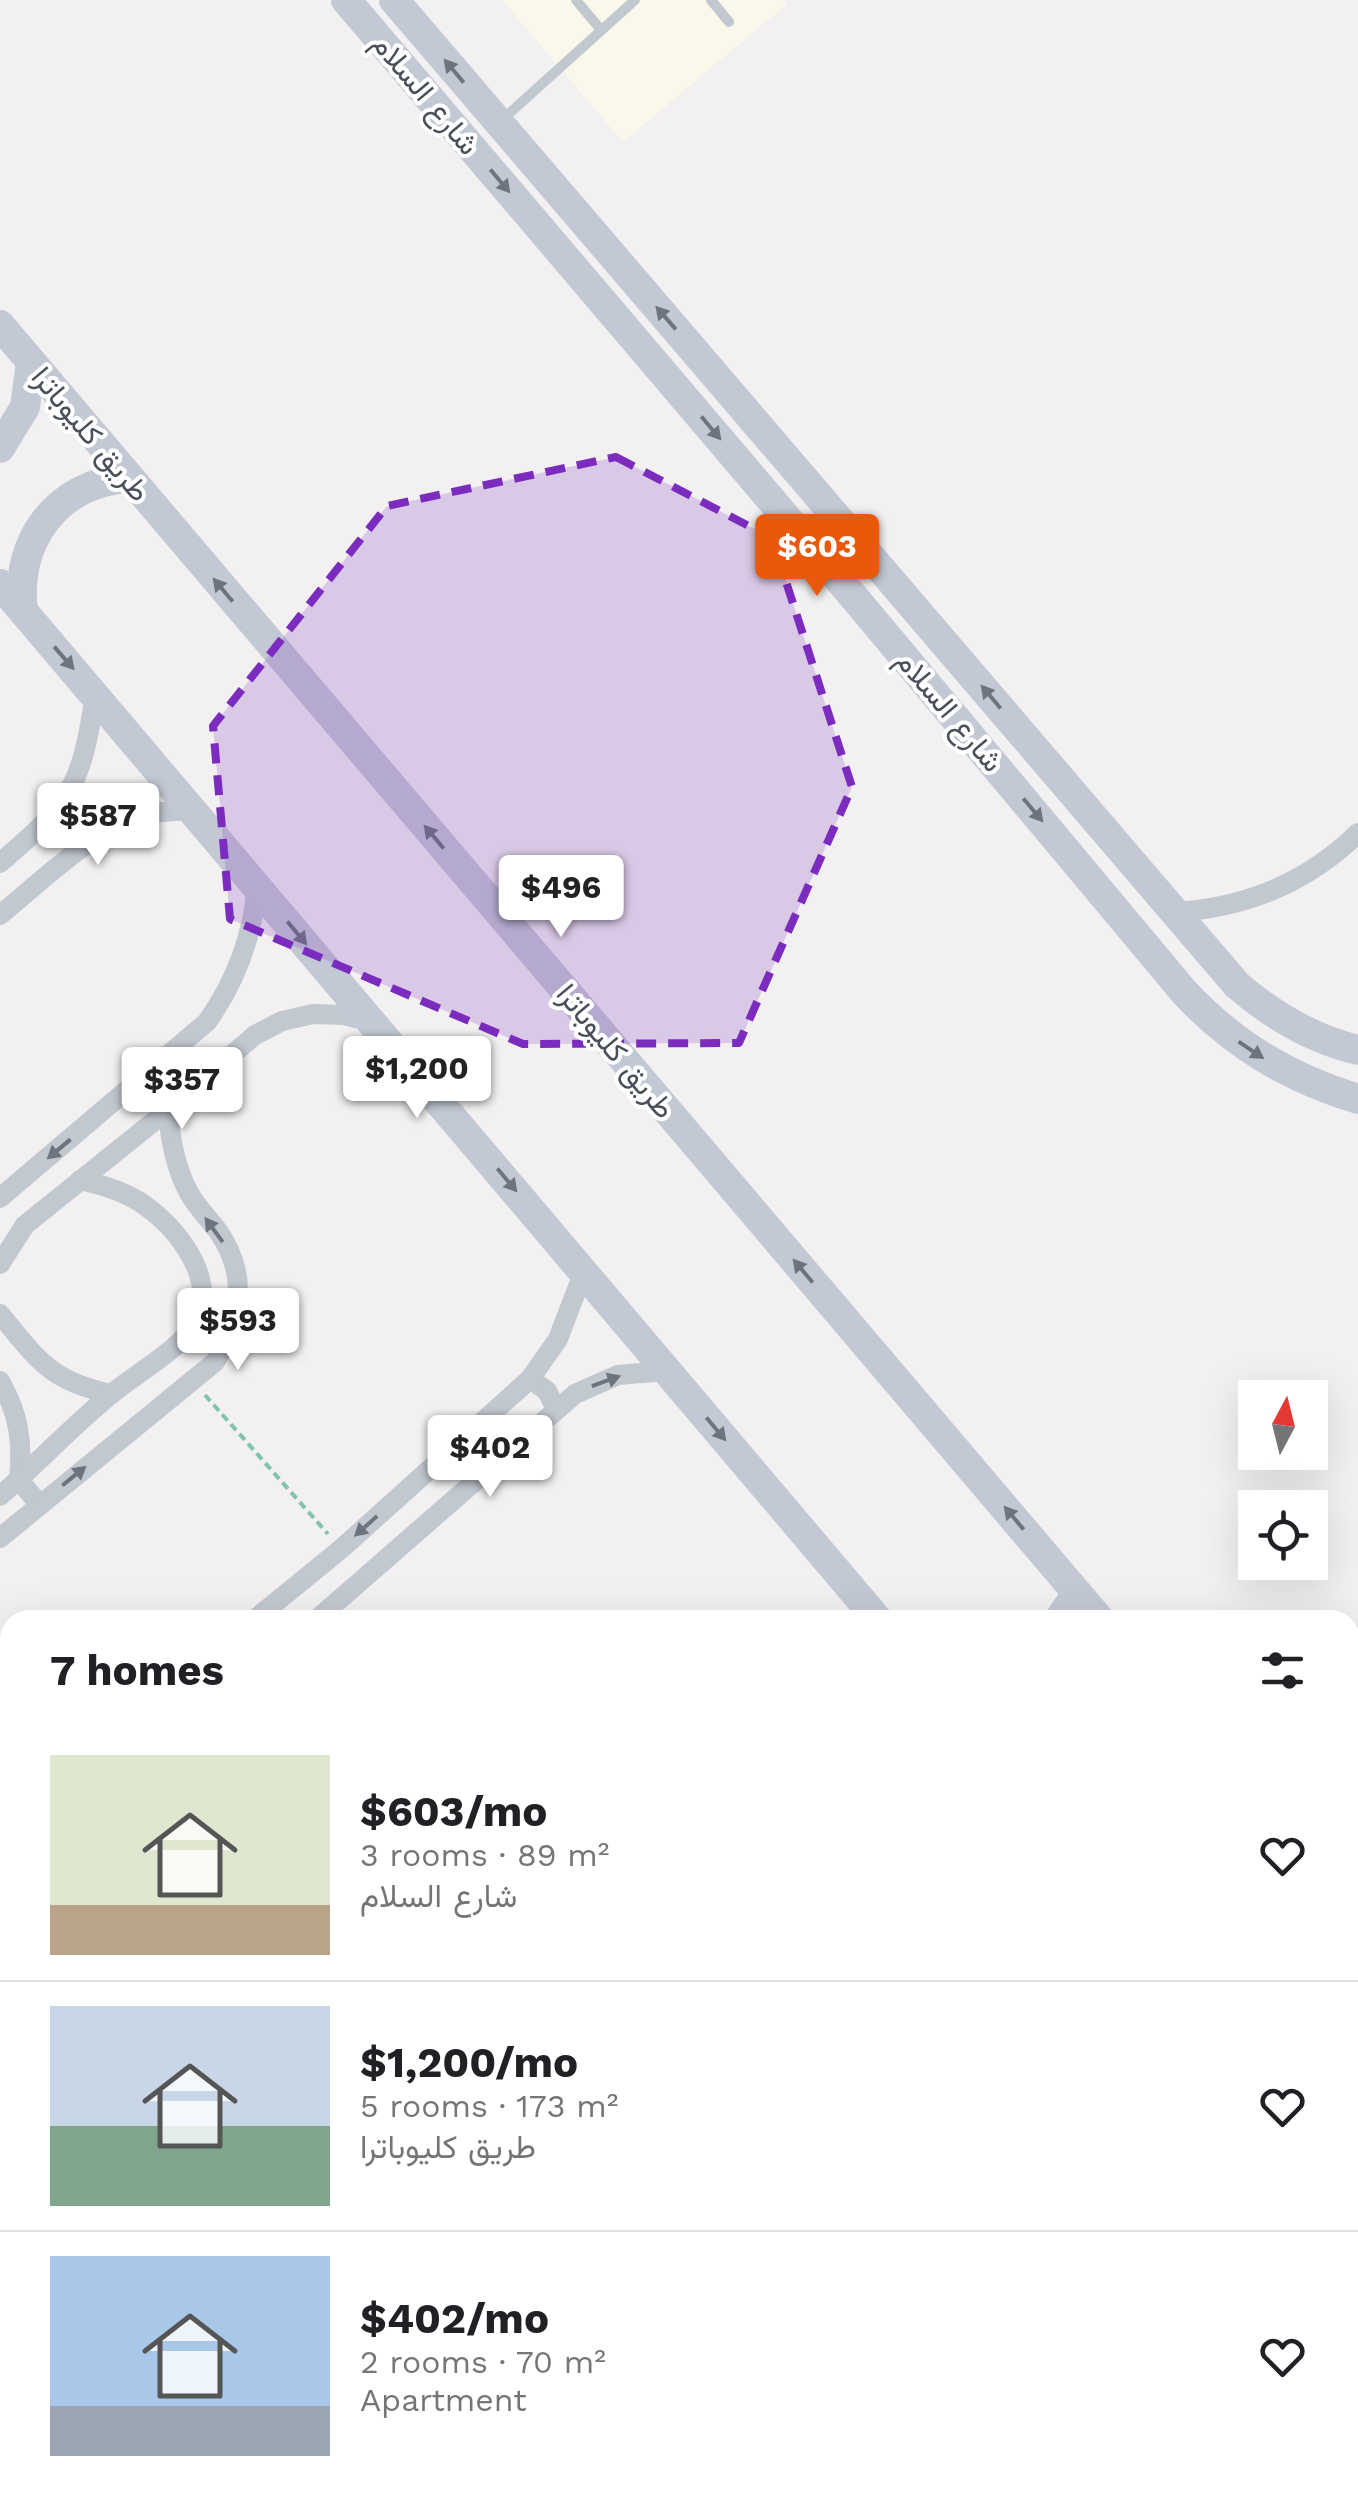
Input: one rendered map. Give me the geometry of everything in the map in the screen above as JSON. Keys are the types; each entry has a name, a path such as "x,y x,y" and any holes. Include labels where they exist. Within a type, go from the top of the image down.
{"main road":[{"name":"شارع السلام","path":"346,0 1203,1012 1263,1059 1309,1083 1358,1098"},
{"name":"شارع السلام","path":"394,0 1237,986 1302,1031 1358,1050"},
{"name":"طريق كليوباترا","path":"0,325 1092,1610"},
{"path":"0,448 25,407 30,362"},
{"path":"11,611 24,560 47,516 83,488 128,478"},
{"path":"853,596 882,570"},
{"path":"0,584 11,611 96,695 869,1610"},
{"path":"1065,1610 1077,1592"}],"street":[{"path":"0,863 49,821 74,786 83,762 96,695"},
{"path":"0,915 112,828 154,813 194,810"},
{"path":"1175,912 1224,907 1272,892 1316,868 1358,833"},
{"path":"25,1225 0,1198 207,1022 224,999 243,954 257,885"},
{"path":"0,1264 25,1225 168,1110 236,1049 282,1021 313,1014 372,1022"},
{"path":"0,1538 193,1382 215,1362 233,1332 240,1297 234,1262 181,1176 168,1110"},
{"path":"0,1496 111,1394 181,1340 196,1323 202,1302 201,1279 176,1234 156,1214 107,1186 80,1180"},
{"path":"266,1610 341,1549 530,1378 558,1339 584,1271"},
{"path":"0,1314 50,1371 66,1382 111,1394"},
{"path":"327,1610 556,1409 596,1383 618,1376 666,1372"},
{"path":"530,1378 546,1391 556,1409"},
{"path":"0,1380 20,1426 19,1480 39,1504"}],"lane":[{"path":"576,0 602,30"},
{"path":"498,123 635,0"},
{"path":"711,0 728,22"}],"path":[{"path":"193,1382 341,1549"}],"highlighted area":[{"path":"616,457 772,538 852,787 739,1043 523,1044 230,919 213,726 387,506"}],"shaded area":[{"path":"502,0 783,0 787,4 623,142"}]}
